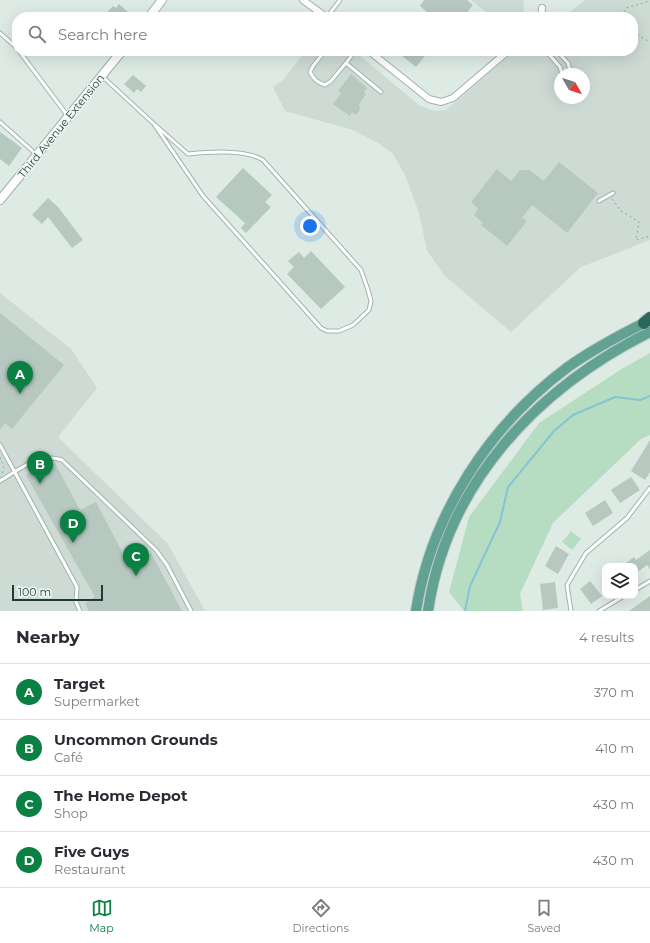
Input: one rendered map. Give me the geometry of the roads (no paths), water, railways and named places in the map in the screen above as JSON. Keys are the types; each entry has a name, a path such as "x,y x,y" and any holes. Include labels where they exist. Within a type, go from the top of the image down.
{"main road":[{"path":"416,611 428,562 444,519 464,481 488,445 518,411 550,381 587,354 648,323"},
{"path":"428,611 439,565 454,524 473,487 497,452 526,419 557,390 648,323"}],"street":[{"path":"303,0 320,12"},
{"path":"152,12 159,1"},
{"path":"542,8 542,12"},
{"name":"Third Avenue Extension","path":"0,200 118,56"},
{"path":"375,56 429,99 441,102 453,98 502,56"}],"lane":[{"path":"331,12 340,0"},
{"path":"0,32 12,43"},
{"path":"24,56 68,117"},
{"path":"321,56 310,72 314,80 325,85 331,81 351,56"},
{"path":"550,56 560,68"},
{"path":"562,56 568,63 569,68"},
{"path":"346,62 381,92"},
{"path":"101,76 188,154 242,153 252,154 263,160 361,270 371,301 368,310 363,316 353,325 339,331 327,331 321,328 203,196 154,124"},
{"path":"0,122 37,155"},
{"path":"599,201 612,194"},
{"path":"0,445 77,587 76,602 80,611"},
{"path":"0,481 42,457 53,457 66,463 156,550 166,565 191,611"},
{"path":"570,611 568,585 586,553 627,518 650,488"},
{"path":"638,588 650,581"},
{"path":"599,611 619,599"}],"waterway":[{"path":"465,611 470,586 500,522 508,487 554,431 573,415 615,397 640,400 650,396"}],"place":[{"name":"Target","path":"20,394"},
{"name":"Uncommon Grounds","path":"40,484"},
{"name":"Five Guys","path":"73,543"},
{"name":"The Home Depot","path":"136,576"}]}
